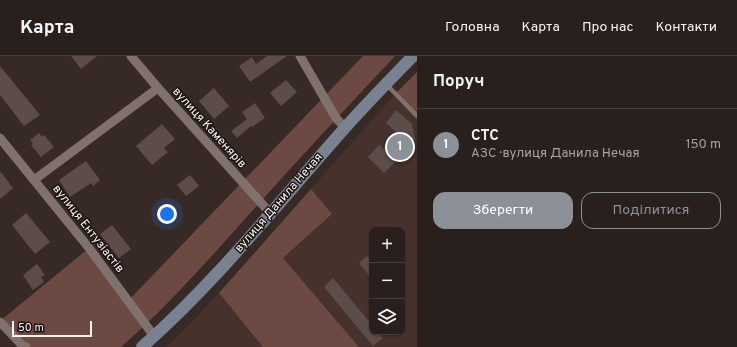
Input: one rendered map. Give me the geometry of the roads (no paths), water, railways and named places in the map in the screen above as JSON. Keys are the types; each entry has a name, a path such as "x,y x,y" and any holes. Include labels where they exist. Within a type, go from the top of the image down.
{"main road":[{"name":"вулиця Данила Нечая","path":"142,347 219,271 271,214 345,128 413,56"}],"street":[{"name":"вулиця Каменярів","path":"131,56 271,214"},
{"path":"300,56 336,118 345,128"},
{"path":"34,180 158,88"},
{"name":"вулиця Ентузіастів","path":"0,138 89,248 154,336"},
{"path":"0,322 22,345 26,347"}],"lane":[{"path":"386,84 417,116"}],"place":[{"name":"СТС","path":"400,147"}]}
